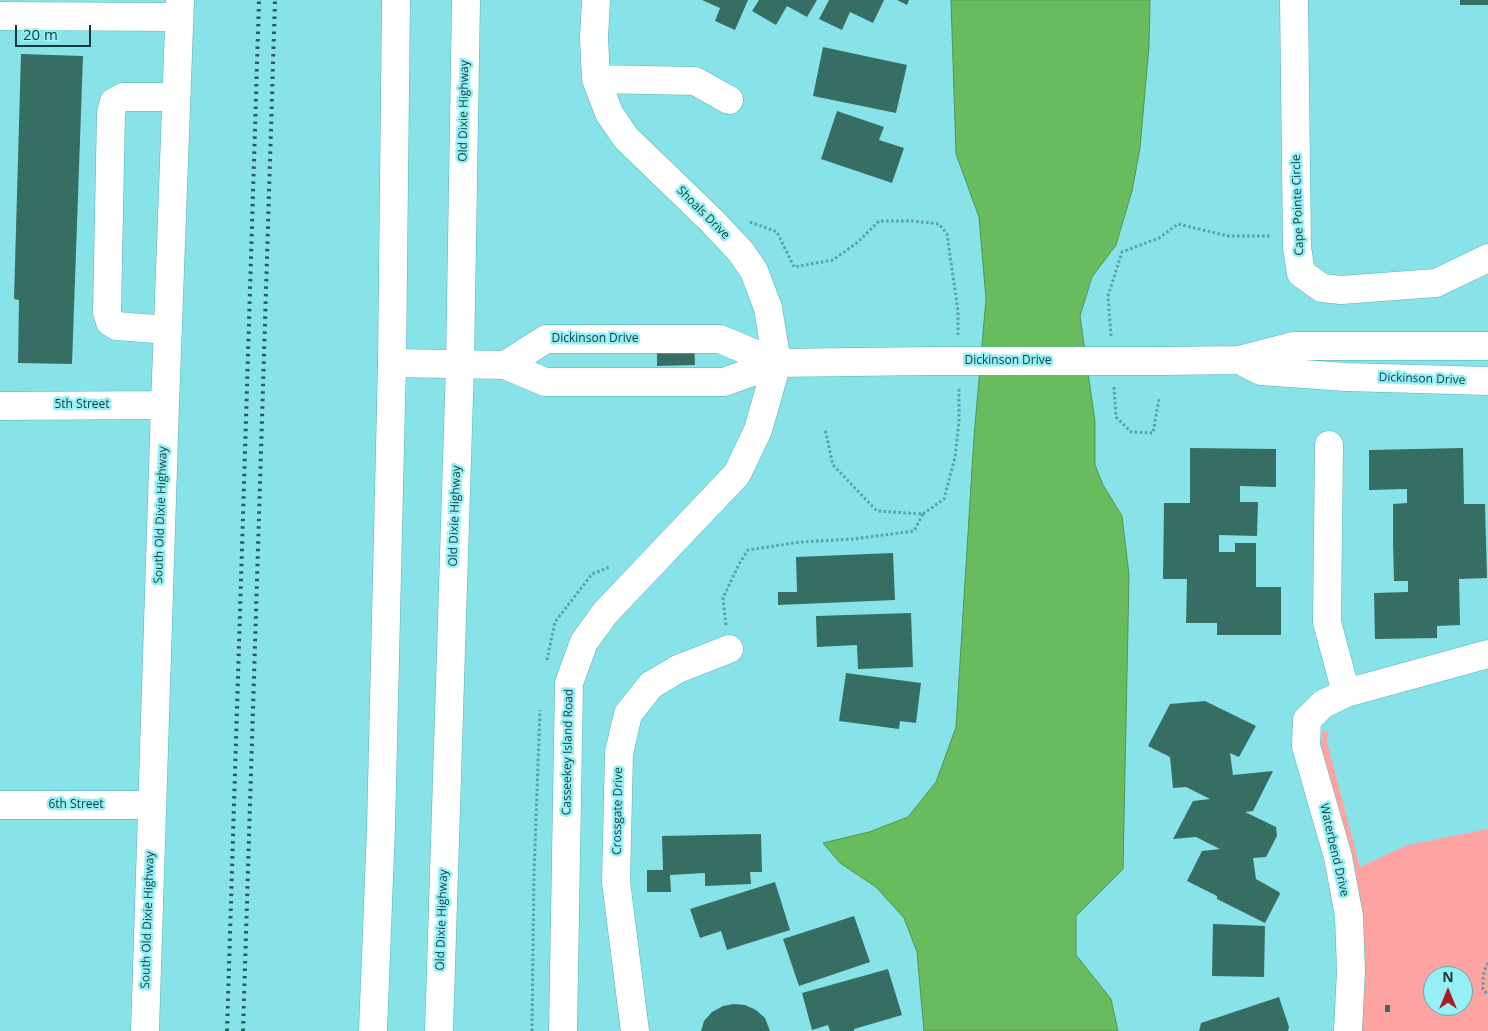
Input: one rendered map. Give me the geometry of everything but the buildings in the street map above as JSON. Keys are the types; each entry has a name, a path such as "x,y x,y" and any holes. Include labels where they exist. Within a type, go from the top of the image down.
{"street":[{"path":"372,1031 381,828 392,364 396,0"},
{"name":"Old Dixie Highway","path":"438,1031 460,365 466,0"},
{"name":"Shoals Drive","path":"596,0 594,38 596,79 609,113 626,138 731,241 754,271 768,308 777,364"},
{"name":"Cape Pointe Circle","path":"1294,0 1297,247 1301,273 1322,288 1341,290 1436,283 1488,258"},
{"path":"0,16 179,8"},
{"name":"South Old Dixie Highway","path":"145,1031 164,405 179,8"},
{"path":"596,79 695,82 729,100"},
{"path":"168,330 116,326 110,322 107,312 110,113 114,102 123,97 176,97"},
{"path":"627,382 640,374 642,360 640,348 633,339"},
{"name":"Dickinson Drive","path":"505,365 546,340 633,339 720,339 777,364"},
{"name":"Dickinson Drive","path":"392,364 505,365 545,382 724,382 777,364 930,360 1239,360 1294,346 1488,346"},
{"name":"Dickinson Drive","path":"1239,360 1261,371 1346,377 1488,381"},
{"name":"Casseekey Island Road","path":"563,1031 569,683 584,642 605,613 736,474 758,430 777,364"},
{"name":"5th Street","path":"0,406 164,405"},
{"path":"1329,445 1328,622 1346,693"},
{"name":"Crossgate Drive","path":"635,1031 616,882 619,753 628,714 651,685 678,669 729,649"},
{"name":"Waterbend Drive","path":"1348,1031 1351,971 1349,916 1338,857 1306,746 1307,720 1323,704 1346,693 1488,654"},
{"name":"6th Street","path":"0,804 152,805"}],"path":[{"path":"731,241 750,221 777,232 794,267 833,260 858,242 879,221 913,221 939,224 947,234 958,311 958,339"},
{"path":"1111,342 1108,296 1122,252 1159,238 1178,224 1228,236 1297,236"},
{"path":"1114,380 1116,417 1131,432 1153,433 1159,399"},
{"path":"729,649 723,598 739,564 748,550 800,542 854,539 914,531 923,514 944,499 960,422 959,385"},
{"path":"825,429 833,465 877,511 923,514"},
{"path":"1488,963 1484,977 1484,988 1488,995"}],"shaded area":[{"path":"951,0 1150,0 1149,46 1140,148 1132,191 1116,245 1092,277 1080,316 1095,422 1095,465 1103,485 1122,516 1129,575 1123,869 1076,916 1076,955 1111,999 1118,1031 924,1031 917,952 904,918 876,887 840,863 823,843 869,832 908,817 936,782 956,727 974,437 986,299 979,217 956,154"},
{"path":"1323,729 1329,734 1326,738 1360,867 1407,845 1488,829 1488,1031 1355,1031 1352,871 1321,744"}],"railway":[{"path":"227,1031 259,0"},
{"path":"243,1031 275,0"}]}
